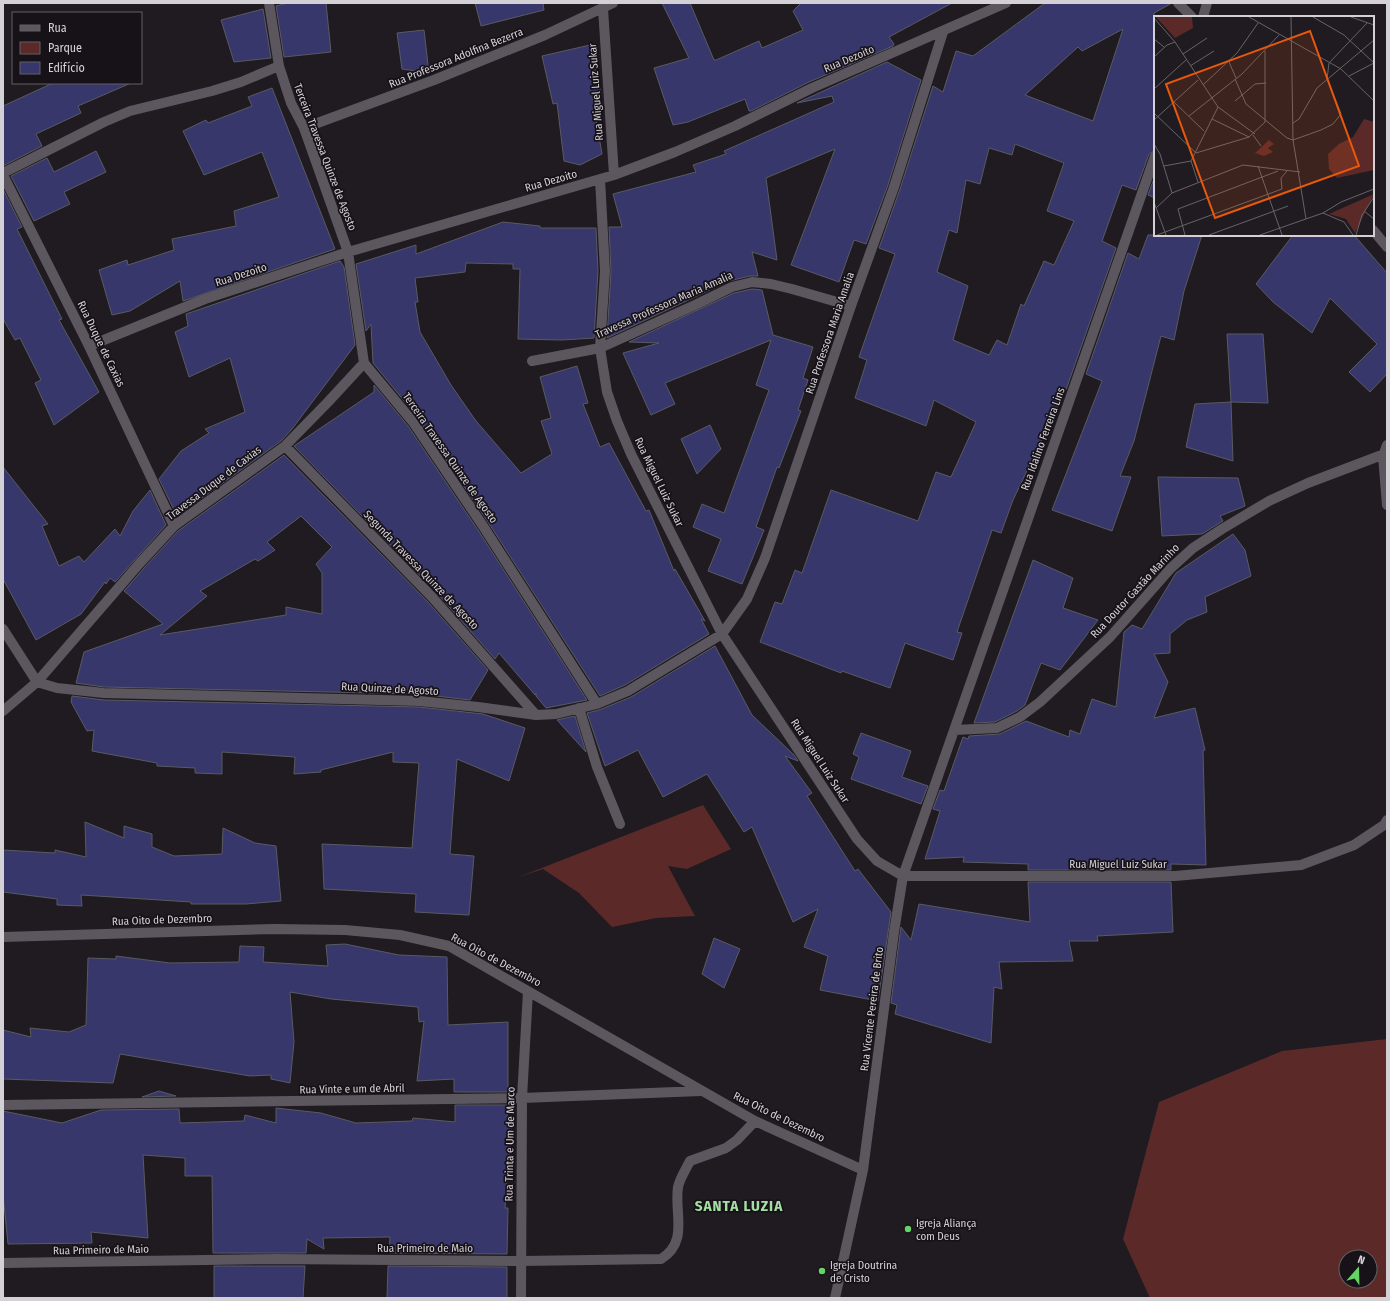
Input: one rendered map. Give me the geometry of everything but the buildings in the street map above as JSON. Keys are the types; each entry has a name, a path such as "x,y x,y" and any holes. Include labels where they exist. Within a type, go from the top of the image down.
{"street":[{"name":"Terceira Travessa Quinze de Agosto","path":"269,3 279,66 291,103 304,128 348,252 364,363 413,422 487,532 596,704"},
{"name":"Rua Professora Adolfina Bezerra","path":"304,128 434,80 545,35 613,3"},
{"name":"Rua Dezoito","path":"89,346 205,299 348,252 614,175 675,152 735,126 812,88 943,32 1006,3"},
{"path":"1178,3 1191,16"},
{"path":"1203,16 1207,3"},
{"name":"Rua Miguel Luiz Sukar","path":"603,9 614,175"},
{"name":"Rua Professora Maria Amalia","path":"722,634 747,599 765,558 851,306 894,187 943,32"},
{"name":"Rua Duque de Caxias","path":"174,526 89,346 3,174 104,122 130,111 212,91 241,82 279,66"},
{"name":"Rua Idalino Ferreira Lins","path":"954,730 1154,159"},
{"name":"Rua Miguel Luiz Sukar","path":"600,179 605,271 600,348 607,392 617,421 631,454 722,634 857,839 877,861 903,876 1175,876 1301,865 1354,845 1384,825 1387,820"},
{"path":"1374,231 1387,247"},
{"name":"Travessa Professora Maria Amalia","path":"532,361 600,348 695,305 732,286 752,282 792,289 851,306"},
{"name":"Travessa Duque de Caxias","path":"3,711 37,682 139,564 174,526 285,446 364,363"},
{"path":"1387,445 1385,455 1387,506"},
{"name":"Segunda Travessa Quinze de Agosto","path":"285,446 432,597 536,715"},
{"name":"Rua Doutor Gastão Marinho","path":"954,730 996,728 1020,717 1035,706 1110,637 1171,568 1193,548 1222,529 1269,501 1308,484 1385,455"},
{"path":"3,629 37,682"},
{"name":"Rua Quinze de Agosto","path":"37,682 57,688 104,692 419,701 536,715 556,714 596,704 628,691 722,634"},
{"path":"579,708 597,767 620,824"},
{"name":"Rua Vicente Pereira de Brito","path":"835,1298 863,1170 894,932 903,876 954,730"},
{"name":"Rua Oito de Dezembro","path":"3,938 274,929 345,930 400,935 449,946 755,1121 863,1170"},
{"name":"Rua Trinta e Um de Marco","path":"520,1298 522,1098 528,991"},
{"name":"Rua Vinte e um de Abril","path":"3,1105 522,1098 702,1091"},
{"name":"Rua Primeiro de Maio","path":"3,1263 278,1259 521,1261 661,1259 670,1254 679,1232 678,1187 690,1161 726,1148 737,1140 755,1121"}],"green space":[{"path":"703,805 731,849 687,869 668,866 695,916 656,918 612,927 579,893 543,869 516,878"},
{"path":"1387,1039 1387,1298 1150,1298 1123,1239 1159,1102 1282,1051"}],"place":[{"name":"Igreja Aliança com Deus","path":"908,1229"},
{"name":"Igreja Doutrina de Cristo","path":"822,1271"}],"district":[{"name":"SANTA LUZIA","path":"739,1206"}]}
